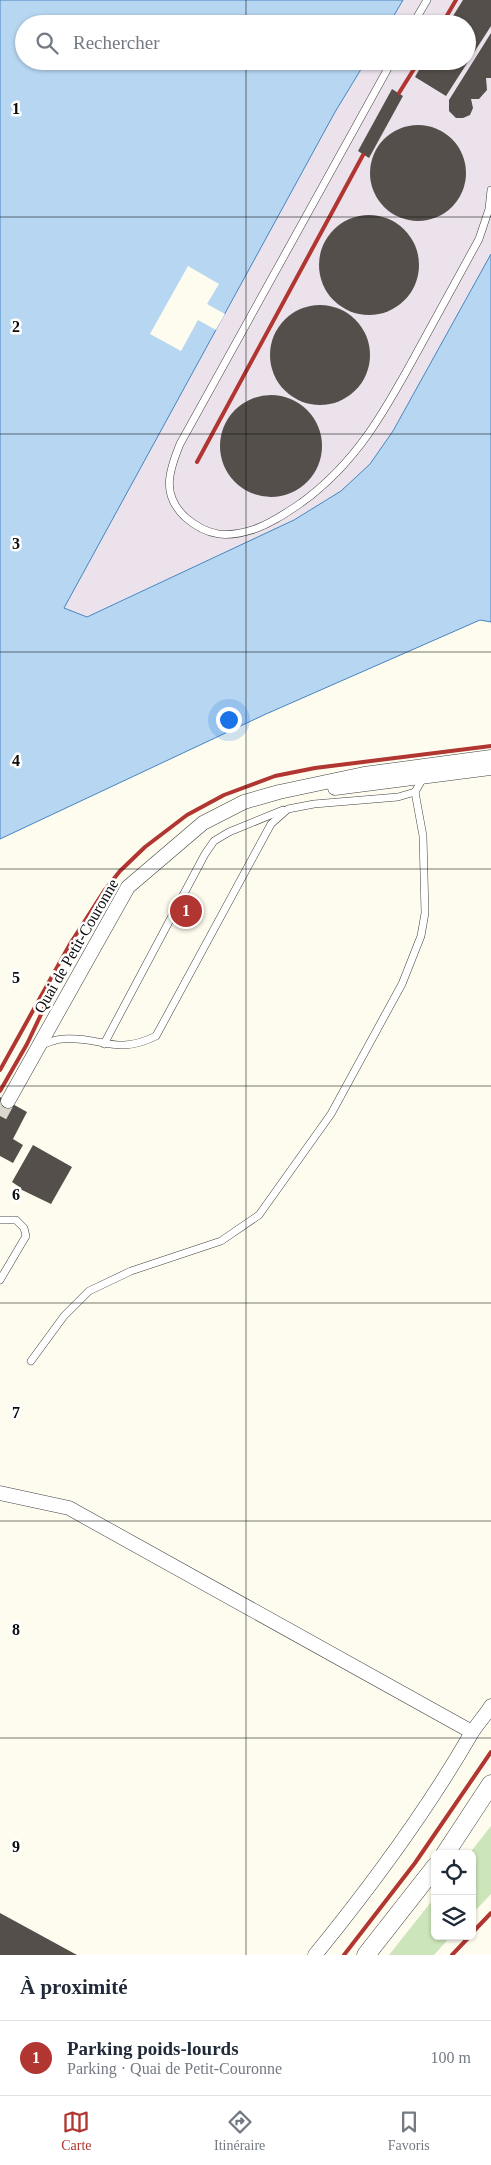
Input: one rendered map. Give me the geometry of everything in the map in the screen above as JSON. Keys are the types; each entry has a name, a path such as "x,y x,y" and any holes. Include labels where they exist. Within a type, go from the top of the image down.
{"street":[{"name":"Quai de Petit-Couronne","path":"423,772 491,757"},
{"name":"Quai de Petit-Couronne","path":"8,1101 128,887 203,823 244,802 279,792 364,774 491,768"},
{"path":"0,1493 69,1508 472,1732"},
{"path":"315,1955 382,1869 459,1757 472,1732 491,1706"},
{"path":"447,1850 491,1784"},
{"path":"366,1955 431,1872"}],"lane":[{"path":"418,15 427,0"},
{"path":"387,70 180,444 170,470 170,490 174,504 184,515 194,524 218,535 229,536 247,532 268,525 338,472 356,452 381,415 475,247 489,209 491,190"},
{"path":"31,1362 64,1316 89,1291 130,1271 221,1241 259,1215 331,1114 402,984 421,936 425,913 423,836 416,792 423,772"},
{"path":"104,1044 204,854 214,841 229,832 288,808 398,797 416,792"},
{"path":"38,1046 61,1038 116,1046 139,1045 156,1036 270,824 288,808"},
{"path":"0,1220 16,1220 24,1228 26,1236 0,1280"}],"shaded area":[{"path":"403,0 491,0 491,254 393,431 371,464 341,491 294,520 86,617 63,608 335,112 361,70 476,70 476,15 394,15"}],"green space":[{"path":"491,1826 491,1894 476,1910 476,1850 472,1850"},
{"path":"431,1902 431,1940 447,1940 434,1955 389,1955"}],"water":[{"path":"0,0 403,0 394,15 15,15 15,70 361,70 335,112 64,608 87,617 294,520 341,491 370,464 393,431 491,254 491,622 480,620 266,714 0,839"}],"pier":[{"path":"188,266 219,284 207,304 225,314 216,330 198,320 181,351 150,334"}],"building":[{"path":"463,0 491,0 491,26 476,49 476,15 454,15"},
{"path":"491,33 491,78 486,78 487,90 479,99 471,99 473,108 470,115 456,118 449,111 449,100 468,70 476,70 476,57"},
{"path":"419,70 463,70 446,96 415,77"},
{"path":"392,89 403,96 369,158 358,151"},
{"path":"418,125 437,128 452,139 463,154 466,173 463,192 452,207 437,218 418,221 399,218 384,207 373,192 370,173 373,154 384,139 399,128"},
{"path":"369,215 388,219 404,230 415,246 419,265 415,284 404,300 388,311 369,315 350,311 334,300 323,284 319,265 323,246 334,230 350,219"},
{"path":"320,305 339,309 355,320 366,336 370,355 366,374 355,390 339,401 320,405 301,401 285,390 274,374 270,355 274,336 285,320 301,309"},
{"path":"271,395 290,399 307,410 318,427 322,446 318,465 307,482 290,493 271,497 252,493 235,482 224,465 220,446 224,427 235,410 252,399"},
{"path":"0,1097 27,1112 13,1139 23,1145 13,1163 0,1156"},
{"path":"33,1145 72,1167 51,1204 20,1189 12,1182"},
{"path":"0,1913 77,1955 0,1955"}],"tunnel":[{"path":"0,1116 8,1101"}],"railway":[{"path":"447,15 456,0"},
{"path":"399,93 413,70"},
{"path":"197,462 363,155"},
{"path":"0,1070 70,944 104,891 120,871 145,847 187,815 224,795 275,776 315,768 491,746"},
{"path":"0,1091 27,1044 54,987"},
{"path":"344,1955 415,1863 491,1752"},
{"path":"476,1929 491,1913"},
{"path":"452,1955 466,1940"}],"place":[{"name":"Parking poids-lourds","path":"186,911"}]}
